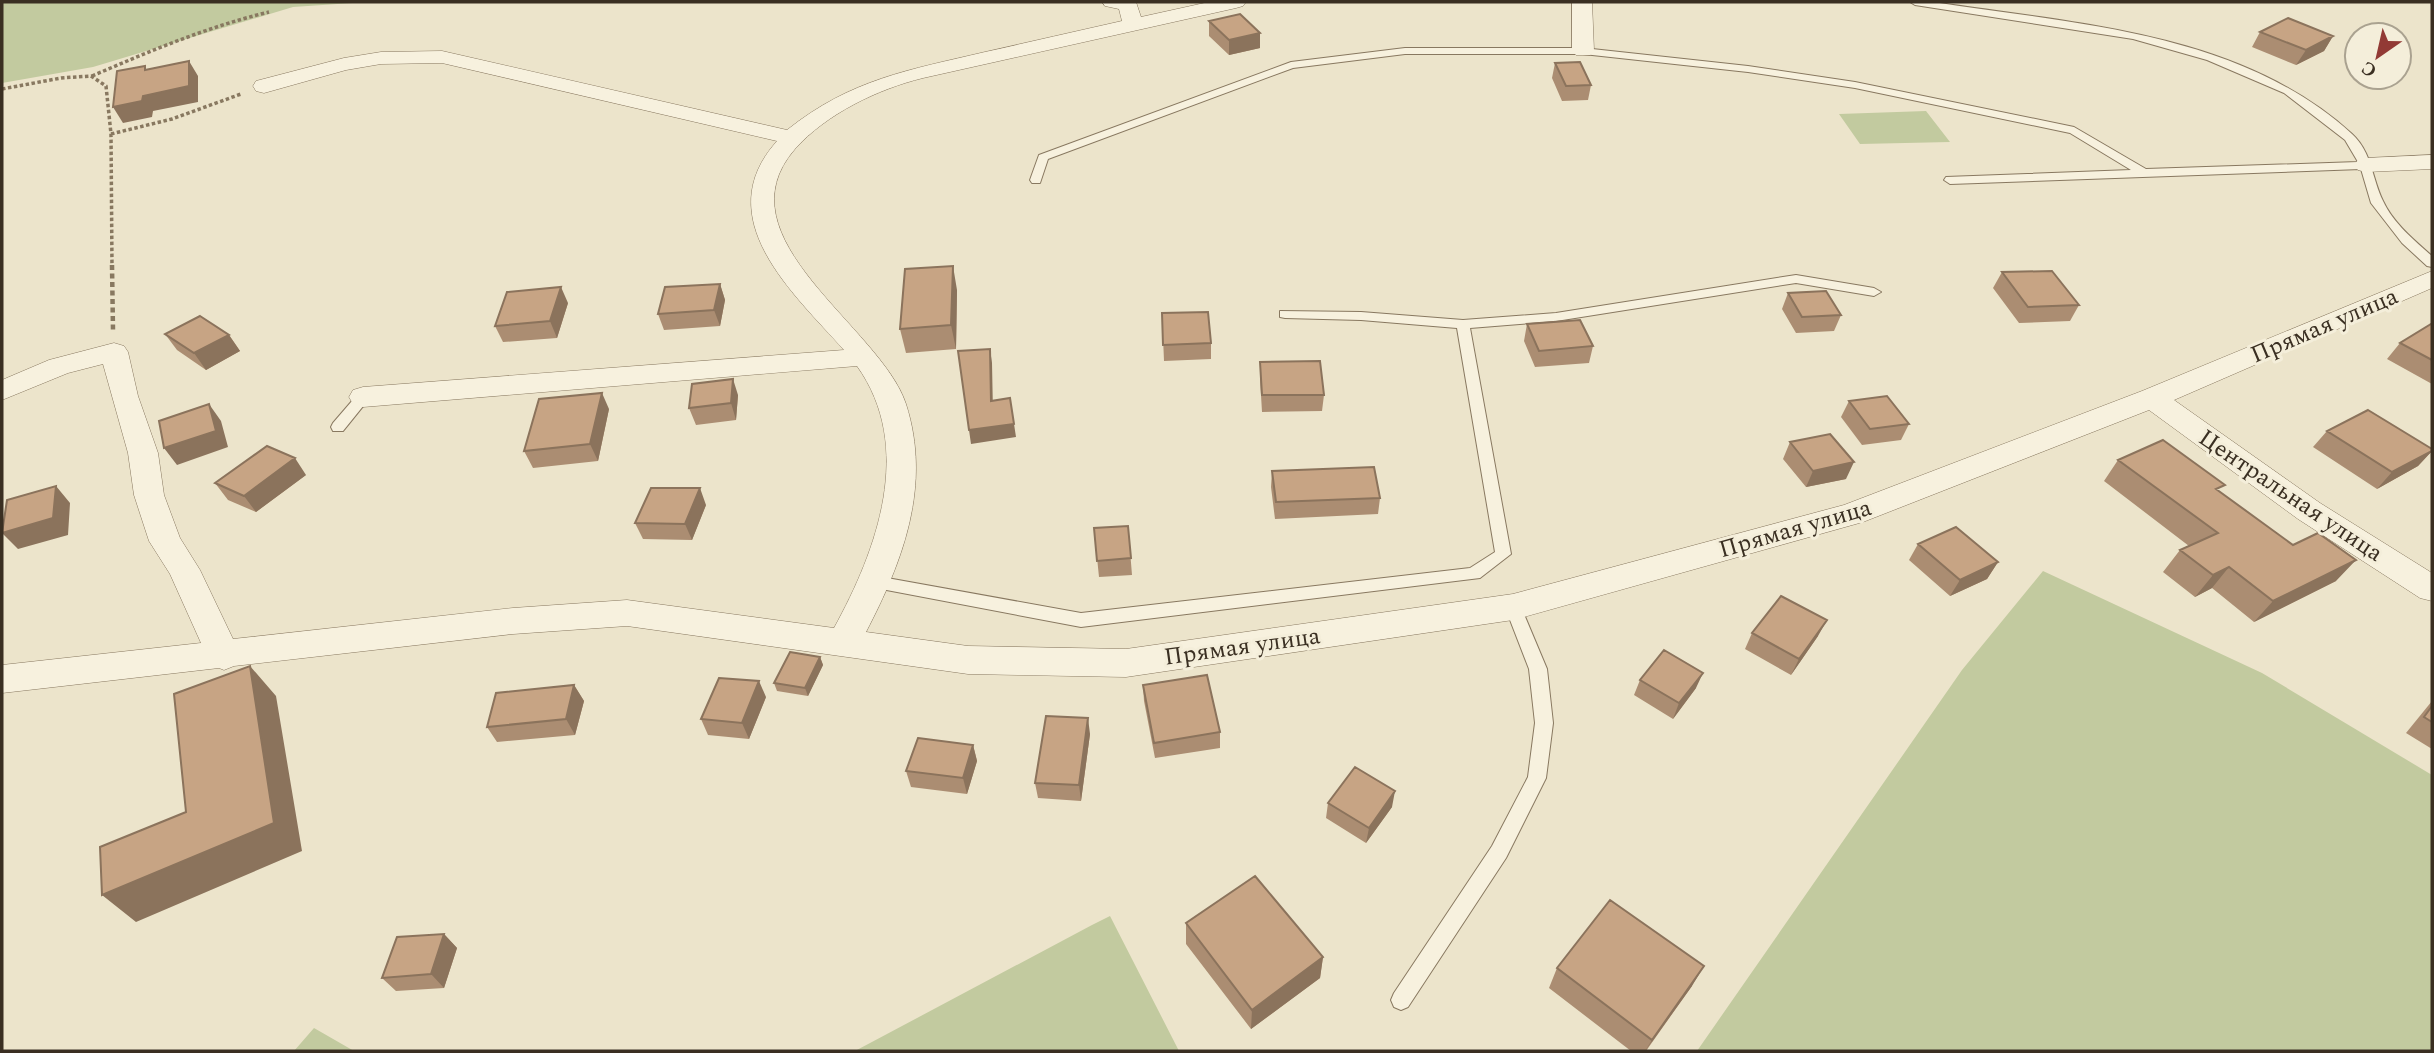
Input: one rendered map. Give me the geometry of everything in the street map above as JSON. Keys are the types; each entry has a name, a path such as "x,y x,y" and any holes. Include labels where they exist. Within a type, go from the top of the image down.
{"street":[{"path":"1112,2 1128,5 1133,24"},
{"path":"844,642 876,582 889,548 902,488 900,435 884,387 850,338 793,276 774,247 761,216 760,195 766,173 777,154 818,117 887,82 1236,2"},
{"path":"1582,2 1583,51"},
{"path":"264,86 344,64 382,58 442,57 792,138"},
{"path":"2366,165 2432,162"},
{"name":"Прямая улица","path":"2,679 224,656 513,621 627,614 968,660 1126,663 1513,607 1852,514 2152,398 2432,279"},
{"path":"2,391 59,366 114,352 124,396 143,453 149,495 165,541 184,570 224,656"},
{"path":"363,397 863,356"},
{"name":"Центральная улица","path":"2152,398 2309,511 2432,589"}],"lane":[{"path":"1915,2 1959,5 2134,36 2211,58 2288,91 2350,138 2366,165 2376,203 2406,240 2432,263"},
{"path":"1036,180 1043,157 1291,65 1405,51 1583,51 1748,69 1855,85 2074,130 2144,173"},
{"path":"1950,180 2366,165"},
{"path":"1285,314 1361,316 1462,324 1556,317 1796,279 1874,292"},
{"path":"876,582 1081,620 1474,574 1503,554 1462,324"},
{"path":"338,427 363,397"},
{"path":"1401,1000 1499,852 1537,778 1544,723 1538,669 1513,607"}],"path":[{"path":"2,89 61,78 91,76 173,41 224,23 269,12"},
{"path":"91,76 106,86 111,134 114,352"},
{"path":"111,134 172,118 264,86"}],"green space":[{"path":"2,2 367,2 293,7 93,67 2,83"},
{"path":"1926,111 1950,142 1860,144 1839,114"},
{"path":"2043,571 2262,673 2432,775 2432,1051 1697,1051 1962,670"},
{"path":"1110,916 1179,1051 855,1051 1092,925"},
{"path":"314,1028 354,1051 294,1051"}],"building":[{"path":"1240,14 1260,33 1229,40 1209,21"},
{"path":"2288,18 2333,36 2306,50 2260,32"},
{"path":"189,61 189,86 143,96 142,101 113,107 117,71 145,66 145,70"},
{"path":"1580,62 1591,85 1566,86 1555,63"},
{"path":"953,266 951,325 900,329 905,269"},
{"path":"2052,271 2079,305 2028,307 2002,272"},
{"path":"720,284 714,310 658,314 665,287"},
{"path":"561,287 550,321 495,326 507,292"},
{"path":"1826,291 1841,315 1802,317 1788,293"},
{"path":"1208,312 1211,343 1163,345 1162,313"},
{"path":"200,316 229,335 194,353 165,334"},
{"path":"1580,320 1593,346 1539,351 1527,324"},
{"path":"2431,324 2432,360 2400,343"},
{"path":"990,349 991,401 1010,398 1014,424 969,430 958,351"},
{"path":"1320,361 1324,395 1262,395 1260,362"},
{"path":"733,379 731,403 689,408 692,384"},
{"path":"602,393 590,444 524,451 539,399"},
{"path":"1887,396 1909,424 1870,429 1849,401"},
{"path":"209,404 216,431 164,448 159,421"},
{"path":"2368,410 2432,451 2392,472 2327,431"},
{"path":"1830,434 1854,462 1813,471 1790,442"},
{"path":"2163,440 2225,485 2216,489 2293,545 2318,533 2356,560 2273,601 2229,567 2213,575 2180,550 2218,533 2118,460"},
{"path":"267,446 295,458 244,496 215,483"},
{"path":"1374,467 1380,498 1276,502 1272,471"},
{"path":"56,486 53,518 2,533 7,500"},
{"path":"651,488 700,488 685,524 635,523"},
{"path":"1128,526 1131,558 1097,561 1094,528"},
{"path":"1956,527 1998,562 1960,580 1918,544"},
{"path":"1781,596 1827,620 1799,659 1752,633"},
{"path":"1664,650 1703,673 1679,703 1640,680"},
{"path":"790,652 820,657 805,688 774,683"},
{"path":"250,666 274,823 102,895 100,847 186,812 174,694"},
{"path":"1207,675 1220,732 1154,743 1143,685"},
{"path":"719,678 759,681 742,723 701,719"},
{"path":"574,685 566,719 487,727 496,693"},
{"path":"2432,706 2432,722 2424,717"},
{"path":"1046,716 1088,718 1079,785 1035,783"},
{"path":"918,738 973,745 963,778 906,771"},
{"path":"1355,767 1395,791 1369,828 1328,803"},
{"path":"1255,876 1323,957 1252,1010 1186,923"},
{"path":"1610,900 1704,966 1652,1040 1557,968"},
{"path":"444,934 431,974 382,978 397,937"}]}
